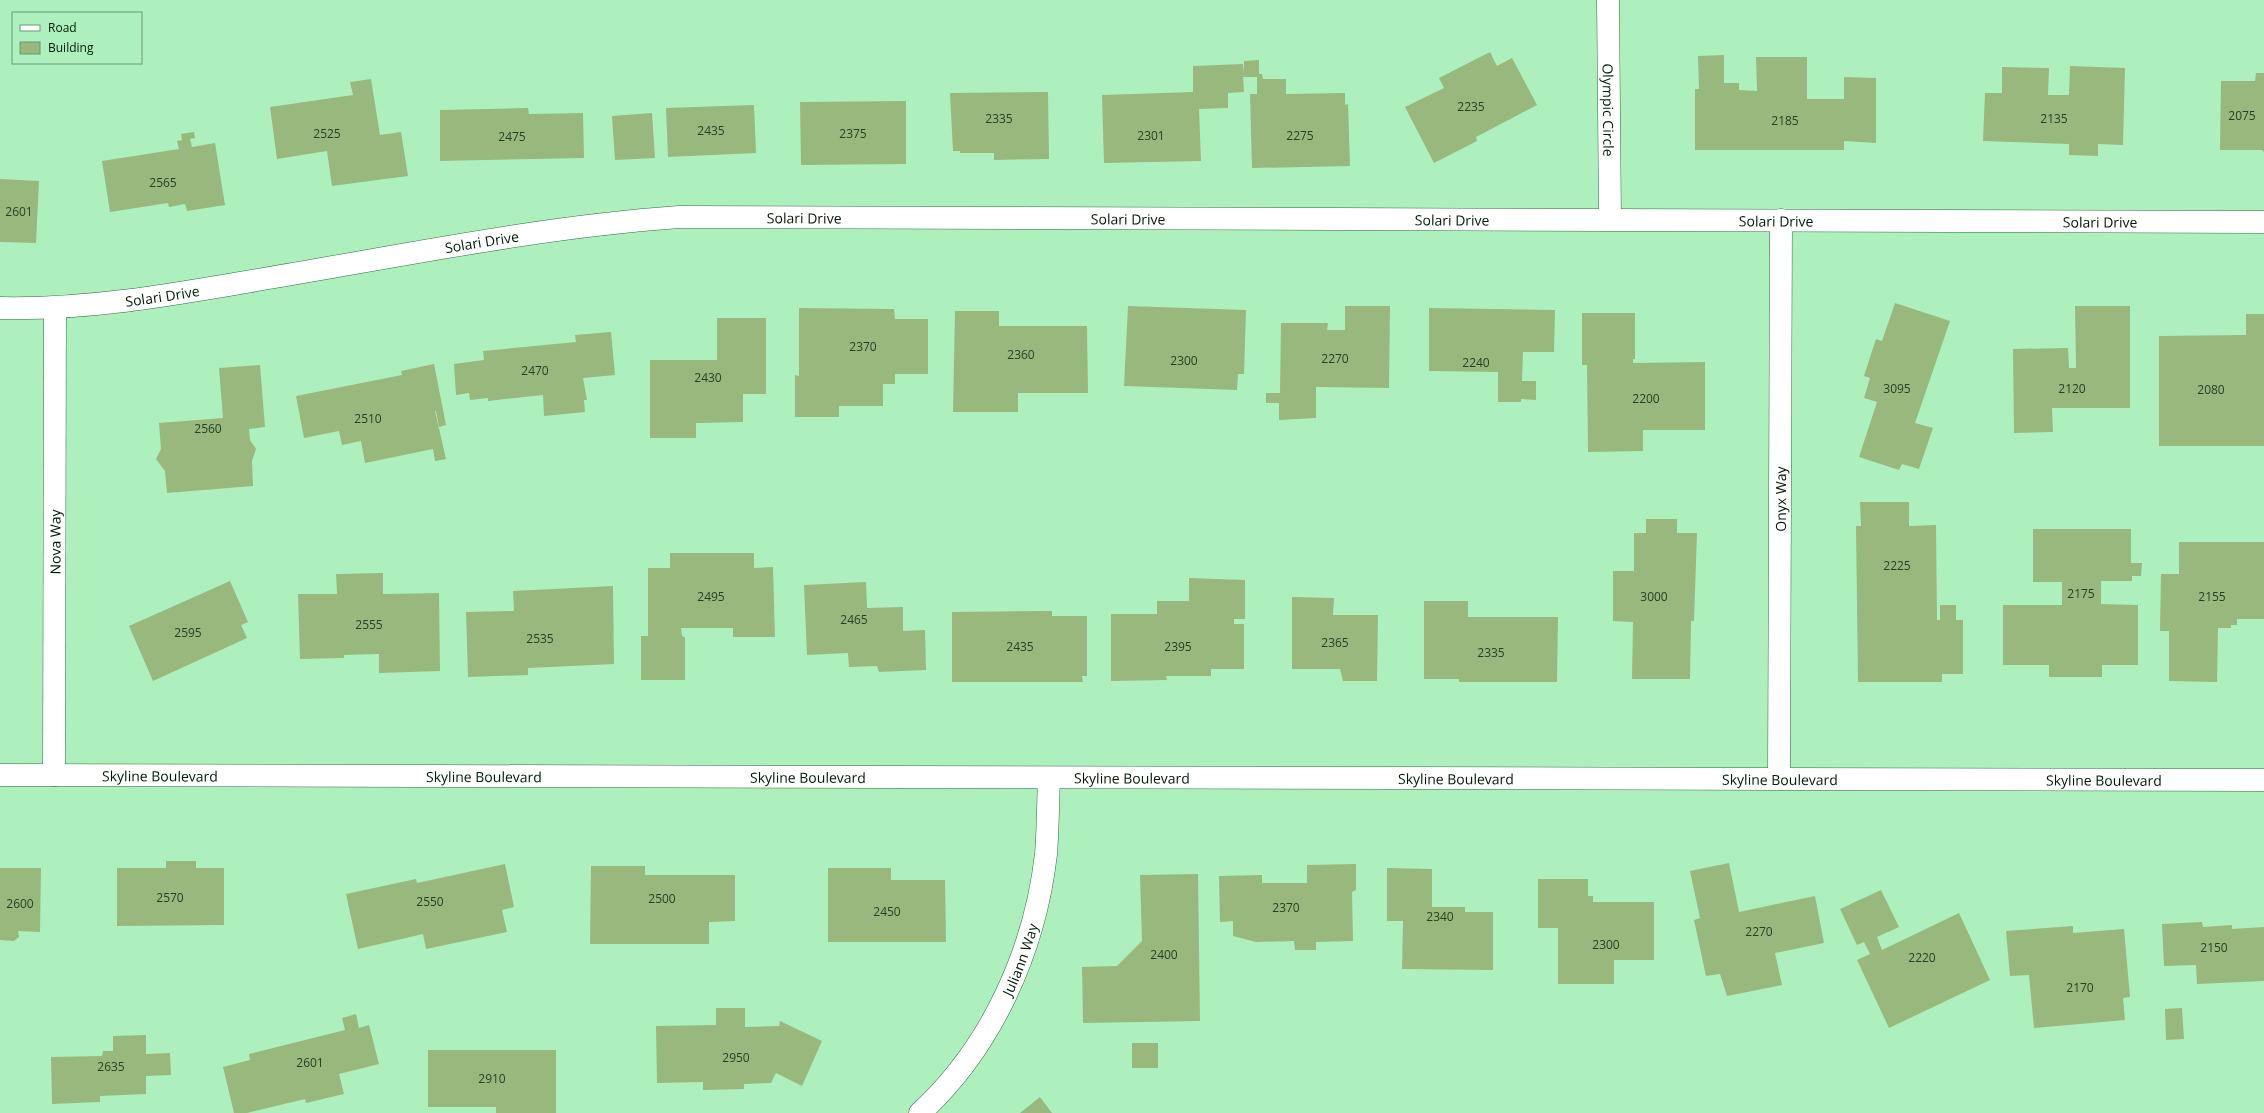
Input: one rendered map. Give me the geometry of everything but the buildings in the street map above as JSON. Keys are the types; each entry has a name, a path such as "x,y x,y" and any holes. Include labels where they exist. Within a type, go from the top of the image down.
{"street":[{"name":"Olympic Circle","path":"1608,0 1610,219"},
{"name":"Solari Drive","path":"0,308 55,308 169,295 552,230 621,221 679,217 2264,222"},
{"name":"Onyx Way","path":"1779,778 1781,220"},
{"name":"Nova Way","path":"54,775 55,308"},
{"name":"Skyline Boulevard","path":"0,775 2264,780"},
{"name":"Juliann Way","path":"920,1113 954,1079 991,1025 1019,967 1036,910 1046,853 1049,778"}]}
